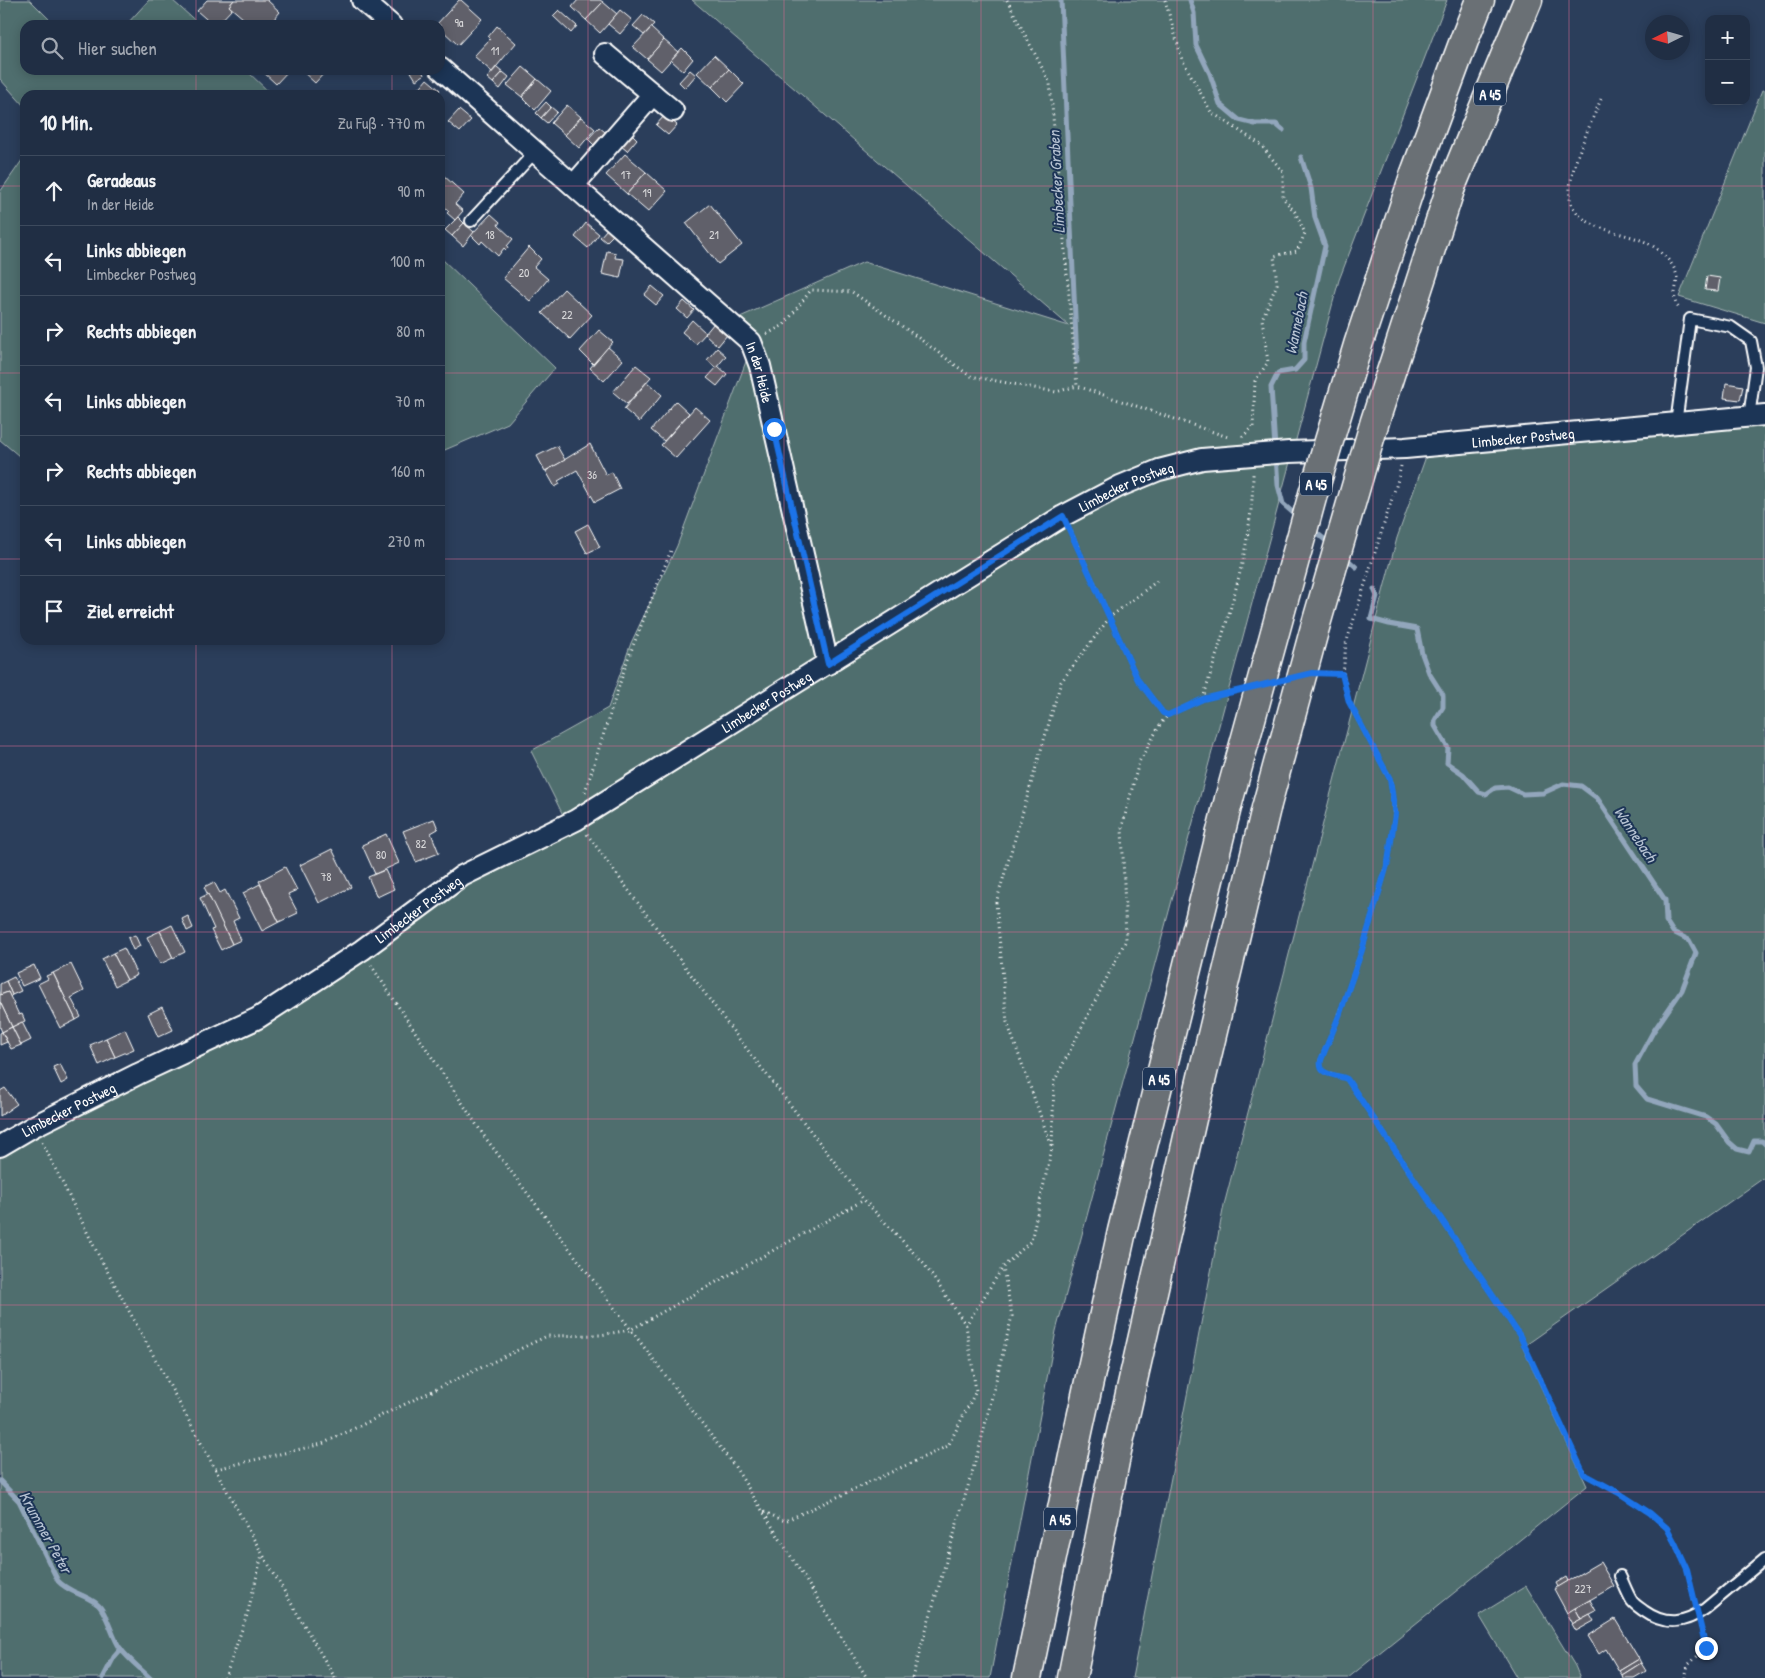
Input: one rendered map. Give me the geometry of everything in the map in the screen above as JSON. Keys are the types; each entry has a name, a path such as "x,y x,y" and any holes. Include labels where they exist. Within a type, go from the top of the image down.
{"highway":[{"name":"A 45","path":"1027,1678 1120,1240 1229,798 1313,494 1358,345 1415,173 1480,0"},
{"name":"A 45","path":"1072,1678 1117,1451 1192,1119 1266,808 1314,631 1372,430 1451,187 1528,0"}],"street":[{"path":"362,0 385,20"},
{"path":"605,54 673,111"},
{"name":"In der Heide","path":"445,72 751,342 760,366 828,664"},
{"path":"574,185 653,94"},
{"name":"Limbecker Postweg","path":"0,1146 34,1126 138,1074 258,1018 362,950 462,876 576,820 1063,516 1120,486 1159,470 1202,459 1252,451 1289,452 1405,448 1757,416"}],"lane":[{"path":"471,221 535,152"},
{"path":"1676,424 1690,319 1731,327 1751,341 1756,367 1757,416"},
{"path":"1620,1576 1633,1603 1656,1619 1682,1621 1698,1615 1765,1559"}],"path":[{"path":"1007,0 1050,83 1078,386"},
{"path":"1165,0 1182,59 1211,112 1261,145 1283,172 1283,198 1295,212 1305,233 1297,251 1274,256 1277,284 1262,319 1268,362 1255,381 1252,515 1236,587 1203,699"},
{"path":"1601,100 1574,166 1569,190 1572,205 1587,222 1655,246 1670,261 1677,277 1674,294 1678,308 1690,319"},
{"path":"751,342 784,325 811,290 852,292 970,376 1056,392 1078,386 1252,451"},
{"path":"1405,448 1398,483 1346,644 1342,674 1349,702 1390,779 1395,814 1388,862 1362,950 1320,1067 1326,1073 1347,1079 1520,1336 1584,1474 1650,1513 1667,1528 1687,1569 1706,1641 1706,1648 1688,1665 1685,1678"},
{"path":"1063,516 1138,680 1163,713 1168,715"},
{"path":"672,548 628,661 576,820 729,1026 864,1200 924,1264 966,1325 976,1391 948,1446 785,1521 764,1512"},
{"path":"1052,1148 1007,1022 996,903 1061,682 1110,617 1157,581"},
{"path":"1320,673 1342,674"},
{"path":"966,1325 1003,1267 1031,1241 1052,1148 1054,1082 1126,940 1122,827 1139,762 1161,723 1168,715 1203,699 1239,690"},
{"path":"362,950 484,1136 735,1467 867,1678"},
{"path":"34,1126 98,1254 262,1554 335,1678"},
{"path":"216,1469 322,1444 547,1336 600,1334 630,1330 864,1200"},
{"path":"912,1678 980,1445 1012,1316 1003,1267"},
{"path":"225,1678 247,1615 262,1554"}],"green space":[{"path":"0,0 30,0 50,20 20,20 20,75 251,75 267,90 20,90 20,101 0,79"},
{"path":"149,0 172,0 194,20 131,20"},
{"path":"692,0 1447,0 1339,280 1056,1331 990,1678 0,1678 0,1151 34,1130 260,1030 367,958 467,884 572,833 531,751 608,708 631,643 677,546 757,332 740,317 864,262 1069,326"},
{"path":"1762,90 1765,91 1765,323 1679,297"},
{"path":"20,163 20,457 0,440 0,192"},
{"path":"445,262 555,368 508,423 445,450"},
{"path":"1765,415 1765,1177 1523,1347 1587,1486 1348,1678 1132,1678 1224,1205 1397,538 1429,448"},
{"path":"1526,1586 1575,1666 1580,1678 1517,1678 1479,1615"}],"building":[{"path":"207,0 234,0 229,6 232,9 222,20 207,20 197,11"},
{"path":"234,0 267,0 280,12 273,20 245,20 229,6"},
{"path":"459,0 482,19 458,45 445,33 445,20 441,20"},
{"path":"578,0 600,0 603,2 586,20 572,7"},
{"path":"603,2 617,14 600,33 586,20"},
{"path":"559,10 577,26 571,33 553,16"},
{"path":"620,10 632,20 620,34 608,24"},
{"path":"643,15 654,24 644,35 633,26"},
{"path":"497,26 516,43 492,72 474,56 490,39 488,37"},
{"path":"651,28 664,40 647,59 633,47"},
{"path":"664,40 678,52 661,71 647,59"},
{"path":"682,48 693,59 683,71 671,60"},
{"path":"714,55 729,69 712,87 697,73"},
{"path":"497,67 503,72 493,83 487,78"},
{"path":"523,67 537,79 522,97 507,85"},
{"path":"729,69 744,84 727,102 712,87"},
{"path":"690,70 696,75 685,88 679,82"},
{"path":"503,72 509,77 500,89 493,83"},
{"path":"266,75 284,75 276,84"},
{"path":"306,75 322,75 315,83"},
{"path":"413,75 424,75 416,80"},
{"path":"427,79 440,90 418,90"},
{"path":"537,79 551,91 535,110 522,97"},
{"path":"546,102 551,107 541,118 536,113"},
{"path":"567,105 581,117 565,135 551,123"},
{"path":"551,107 557,112 547,123 541,118"},
{"path":"459,110 471,120 460,132 448,122"},
{"path":"665,115 677,125 668,135 656,125"},
{"path":"581,117 595,129 579,148 565,135"},
{"path":"599,127 605,132 594,145 588,139"},
{"path":"631,133 637,139 627,151 620,145"},
{"path":"625,154 646,172 627,194 606,175"},
{"path":"646,172 667,191 648,212 627,194"},
{"path":"445,177 464,194 455,204 463,211 455,220 447,213 449,211 445,207"},
{"path":"710,204 742,245 718,264 686,223"},
{"path":"491,214 500,222 498,225 513,239 507,246 508,248 506,250 504,248 498,256 482,241 480,244 471,235"},
{"path":"458,217 464,223 452,236 445,230"},
{"path":"464,223 474,232 463,246 452,236"},
{"path":"586,223 599,234 588,248 575,237"},
{"path":"607,229 613,235 606,242 600,237"},
{"path":"529,247 541,259 534,267 548,279 530,301 503,278"},
{"path":"607,251 616,253 615,258 624,259 620,278 602,274"},
{"path":"1707,276 1720,278 1718,291 1705,290"},
{"path":"652,286 664,296 656,305 644,295"},
{"path":"564,289 592,315 570,339 542,313"},
{"path":"684,301 694,310 687,318 677,309"},
{"path":"692,320 706,333 696,344 682,332"},
{"path":"714,323 727,335 718,346 705,334"},
{"path":"599,330 613,342 593,364 580,351"},
{"path":"608,347 623,360 604,381 590,368"},
{"path":"717,348 726,356 716,368 707,360"},
{"path":"636,365 651,377 627,404 613,392"},
{"path":"718,366 727,374 717,386 707,378"},
{"path":"647,382 662,395 639,422 624,409"},
{"path":"1726,383 1743,386 1740,400 1724,398"},
{"path":"676,401 689,413 664,441 651,430"},
{"path":"695,407 710,420 676,458 661,445"},
{"path":"590,444 606,475 612,472 620,489 595,502 577,470 558,481 560,484 555,487 546,471"},
{"path":"557,446 565,460 545,471 537,456"},
{"path":"588,524 600,547 587,553 575,531"},
{"path":"434,819 438,829 431,833 439,853 416,862 403,831"},
{"path":"386,834 399,863 375,874 362,845"},
{"path":"332,849 351,887 319,903 300,865"},
{"path":"285,867 297,890 288,894 298,913 279,922 259,881"},
{"path":"385,870 394,889 377,897 368,877"},
{"path":"214,882 220,893 225,890 239,918 233,921 241,940 232,944 204,887"},
{"path":"260,884 279,922 262,931 243,893"},
{"path":"208,894 232,944 221,950 211,930 214,929 200,898"},
{"path":"188,916 193,928 187,931 182,919"},
{"path":"172,925 185,952 173,958 160,931"},
{"path":"160,931 173,958 160,964 147,937"},
{"path":"135,935 140,946 133,950 128,938"},
{"path":"124,948 137,975 127,980 113,953"},
{"path":"113,953 127,980 115,986 102,959"},
{"path":"71,964 84,991 71,998 81,1017 76,1020 53,973"},
{"path":"34,965 40,978 22,986 16,973"},
{"path":"53,973 76,1020 60,1028 38,984 48,979 46,976"},
{"path":"14,977 21,991 12,995 6,981"},
{"path":"6,981 12,995 10,997 8,992 0,995 0,984"},
{"path":"8,992 19,1015 22,1014 25,1021 12,1027 0,1002 0,995"},
{"path":"0,1002 12,1027 2,1032 0,1027"},
{"path":"162,1007 173,1030 158,1037 148,1014"},
{"path":"22,1022 31,1040 21,1045 12,1027"},
{"path":"12,1027 21,1045 11,1049 2,1032"},
{"path":"125,1029 134,1049 115,1057 106,1038"},
{"path":"2,1032 7,1042 0,1045 0,1033"},
{"path":"106,1038 115,1057 99,1065 90,1045"},
{"path":"60,1064 68,1080 61,1084 53,1067"},
{"path":"5,1088 17,1104 0,1116 0,1091"},
{"path":"1600,1562 1614,1586 1567,1613 1554,1589"},
{"path":"1566,1577 1568,1581 1558,1587 1556,1583"},
{"path":"1590,1600 1596,1611 1581,1619 1575,1608"},
{"path":"1575,1608 1581,1619 1573,1624 1567,1613"},
{"path":"1590,1614 1594,1621 1576,1631 1572,1624"},
{"path":"1615,1619 1639,1659 1619,1671 1606,1649 1599,1654 1588,1636"},
{"path":"1639,1659 1641,1663 1622,1675 1619,1671"},
{"path":"1641,1663 1646,1671 1634,1678 1623,1678 1622,1675"}],"waterway":[{"name":"Limbecker Graben","path":"1061,0 1077,362"},
{"name":"Wannebach","path":"1190,0 1194,13 1196,45 1210,74 1220,104 1239,120 1255,124 1276,124 1283,130"},
{"name":"Wannebach","path":"1275,448 1271,387 1278,373 1295,370 1304,360 1304,342 1325,246 1315,218 1311,188 1301,157"},
{"name":"Wannebach","path":"1276,456 1278,485 1283,504 1298,517"},
{"name":"Wannebach","path":"1312,529 1331,545"},
{"name":"Wannebach","path":"1345,557 1356,567"},
{"name":"Wannebach","path":"1374,589 1377,596 1371,619 1417,629 1422,654 1429,673 1443,695 1443,707 1435,720 1435,726 1448,748 1447,763 1463,774 1479,792 1486,794 1495,788 1508,787 1523,794 1543,793 1563,784 1581,786 1597,798 1665,900 1666,921 1673,932 1689,940 1696,953 1682,990 1653,1032 1635,1065 1636,1086 1647,1099 1706,1117 1716,1124 1729,1142 1737,1149 1749,1152 1754,1141 1762,1141 1765,1144"},
{"name":"Krummer Peter","path":"0,1481 19,1501 58,1581 100,1607 120,1648 150,1678"},
{"path":"103,1678 114,1657 121,1649"}],"route":[{"path":"774,429 828,664 1063,516 1138,680 1163,713 1168,715 1203,699 1312,673 1342,674 1349,702 1384,764 1390,779 1395,814 1388,862 1362,950 1320,1067 1326,1073 1347,1079 1374,1122 1520,1336 1584,1474 1650,1513 1667,1528 1687,1569 1700,1627 1706,1641 1706,1648"}]}
